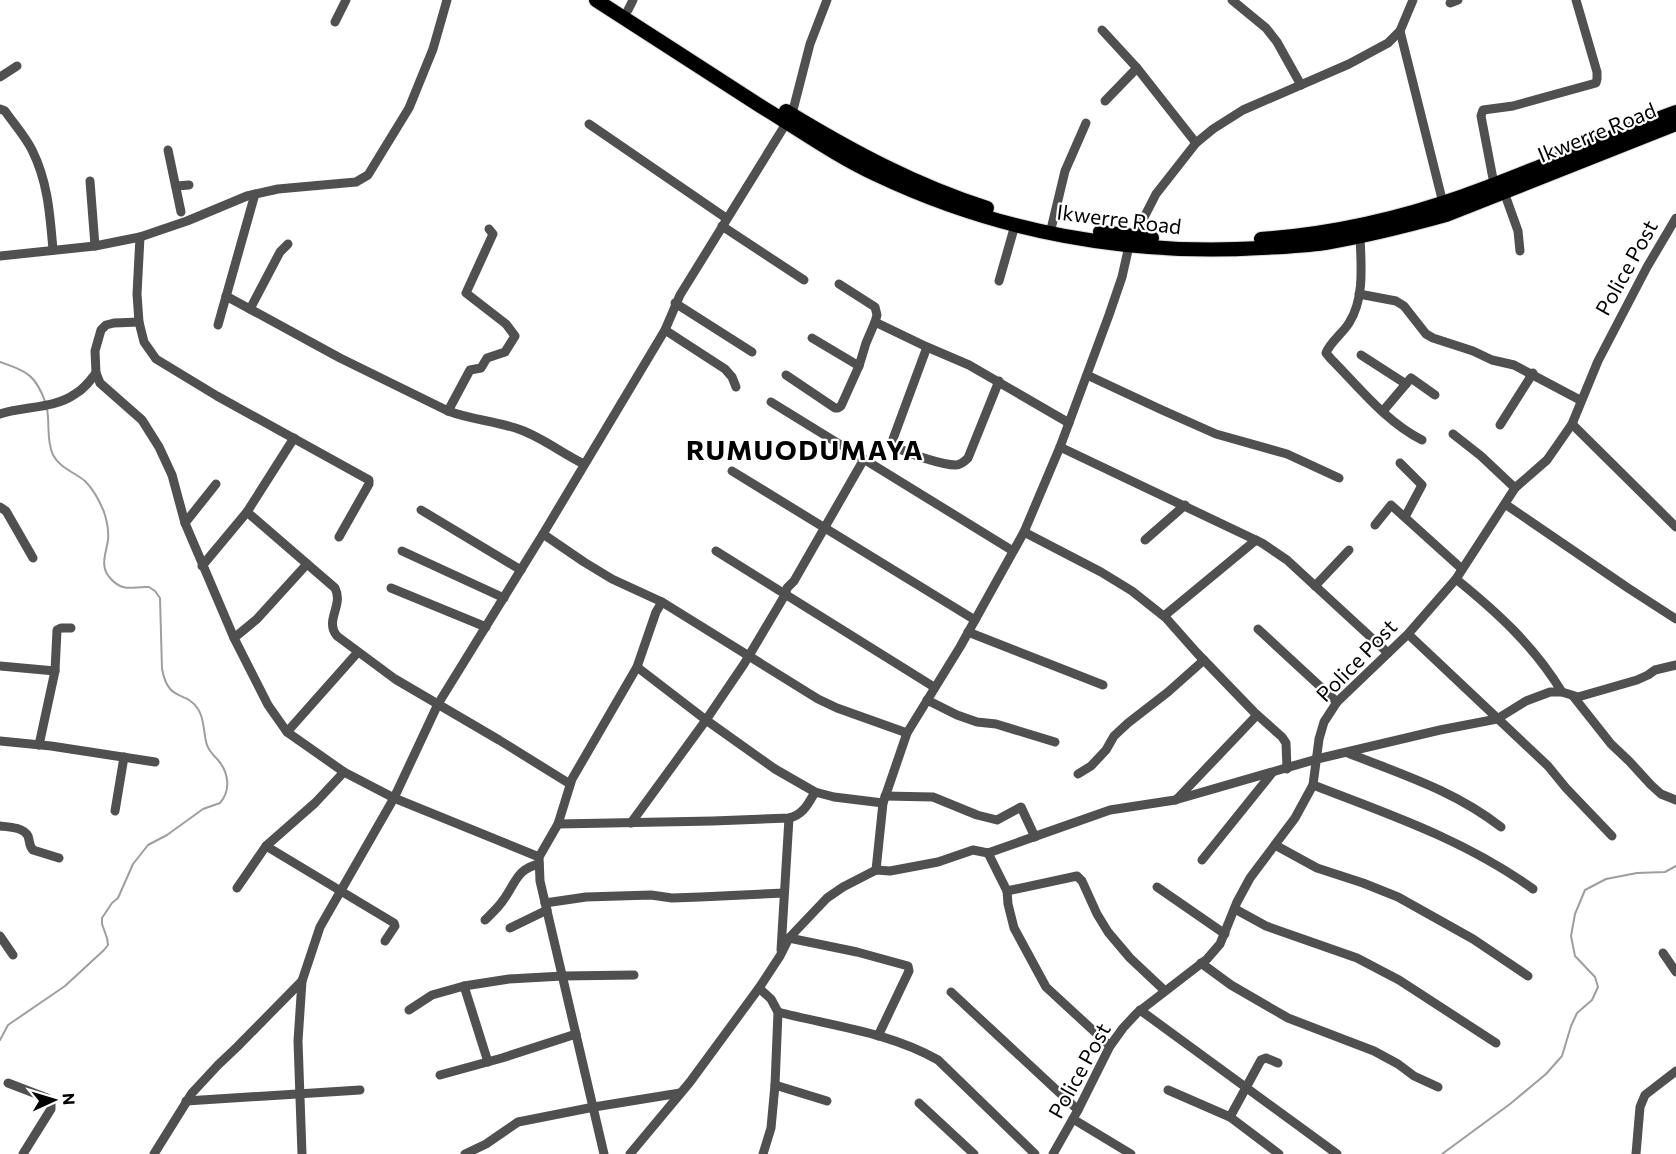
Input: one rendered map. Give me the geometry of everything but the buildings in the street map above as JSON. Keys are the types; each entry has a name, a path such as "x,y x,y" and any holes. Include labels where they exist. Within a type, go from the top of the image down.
{"main road":[{"name":"Ikwerre Road","path":"596,0 790,118 815,141 875,175 937,201 1015,225 1065,236 1132,242 1183,250 1228,250 1323,243 1410,225 1446,215 1499,188 1676,124"},
{"path":"613,0 630,5 790,118 877,164 950,195 1013,216 1132,242 1275,238 1347,228 1499,188 1676,112"}],"street":[{"path":"334,22 346,0"},
{"path":"0,256 95,246 140,237 255,194 278,189 356,182 368,175 409,108 432,49 447,0"},
{"path":"302,1154 298,1041 302,981 320,927 394,798 438,705 665,330 675,303 790,118 810,44 827,0"},
{"path":"1232,0 1266,28 1277,42 1301,86"},
{"path":"876,870 884,800 907,733 975,620 1024,532 1087,375 1132,242 1156,194 1196,143 1213,129 1243,111 1348,64 1388,43 1400,31 1413,0"},
{"path":"1520,251 1518,231 1499,188 1481,116 1483,110 1513,106 1596,83 1597,72 1576,0"},
{"path":"1102,30 1137,68 1196,143"},
{"path":"1400,31 1443,202"},
{"path":"0,77 17,66"},
{"path":"1105,101 1137,68"},
{"path":"0,109 5,111 31,149 45,182 53,250"},
{"path":"1052,225 1065,171 1086,123"},
{"path":"589,124 804,280"},
{"path":"168,150 181,212"},
{"path":"90,181 95,246"},
{"path":"176,186 189,185"},
{"path":"218,325 255,194"},
{"name":"Police Post","path":"1053,1154 1076,1115 1110,1046 1123,1028 1140,1010 1201,963 1220,944 1250,878 1294,818 1313,785 1319,739 1324,722 1337,702 1408,634 1456,579 1515,488 1547,460 1572,424 1580,400 1617,324 1676,218"},
{"path":"999,281 1015,225"},
{"path":"448,411 470,370 481,368 487,358 505,352 515,336 506,324 466,293 493,234 489,229"},
{"path":"1360,236 1361,269 1354,315 1326,352 1383,411 1405,431 1422,440"},
{"path":"140,237 137,294 139,322 144,342 156,359 369,480 369,484 339,537"},
{"path":"250,309 280,252 288,244"},
{"path":"786,375 835,408 838,408 845,398 877,315 875,306 839,284"},
{"path":"1359,294 1396,301 1404,306 1426,334 1433,338 1533,373 1580,400"},
{"path":"226,296 340,358 448,411 464,417 500,423 523,430 584,464"},
{"path":"675,303 752,352"},
{"path":"139,322 114,322 101,330 95,351 96,373 100,383 141,420 159,447 172,475 185,523 234,638 268,705 286,732 344,772 394,798 539,860"},
{"path":"875,322 969,365 1069,423"},
{"path":"665,330 725,369 732,377 736,387"},
{"path":"812,338 859,366"},
{"path":"927,347 893,439 894,446 901,450 942,463 958,465 963,463 968,458 999,381"},
{"path":"1361,355 1406,384"},
{"path":"0,414 54,403 74,396 96,373"},
{"path":"1500,425 1533,373"},
{"path":"1087,375 1216,434 1287,454 1339,478"},
{"path":"1383,411 1411,378 1435,395"},
{"path":"771,402 1013,551"},
{"path":"1572,424 1676,527"},
{"path":"1453,434 1481,456 1515,488"},
{"path":"202,566 248,512 294,438"},
{"path":"1060,447 1256,540 1287,560 1388,653"},
{"path":"632,823 706,720 748,656 864,459"},
{"path":"1400,463 1422,485 1405,517"},
{"path":"732,471 975,620"},
{"path":"185,523 216,484"},
{"path":"1505,504 1676,619"},
{"path":"1375,525 1391,505 1462,569"},
{"path":"1145,540 1185,506"},
{"path":"0,507 6,511 33,558"},
{"path":"421,510 521,570"},
{"path":"248,512 335,588 338,601 332,630 337,636 395,678 570,784"},
{"path":"1024,532 1101,572 1132,591 1164,616 1257,715 1282,737 1286,743 1287,769"},
{"path":"543,534 612,579 662,602 818,699 907,733"},
{"path":"1164,616 1256,540"},
{"path":"1315,586 1349,550"},
{"path":"402,551 504,598"},
{"path":"716,551 934,687"},
{"path":"234,638 257,619 307,564"},
{"path":"1456,579 1498,614 1527,644 1550,672 1562,692"},
{"path":"391,588 486,627"},
{"path":"604,1154 540,880 539,860 558,824 570,784 637,667 656,612 662,602"},
{"path":"39,745 55,671 57,630 71,627"},
{"path":"1258,629 1337,702"},
{"path":"968,632 1103,685"},
{"path":"1408,634 1548,766 1612,836"},
{"path":"286,732 358,652"},
{"path":"1078,774 1101,756 1114,736 1128,723 1204,660"},
{"path":"630,1154 681,1094 759,988 789,938 827,898 876,870 890,871 938,862 973,850 988,853 1110,810 1175,800 1317,759 1440,729 1497,719 1526,701 1550,692 1585,696 1637,680 1655,670 1676,665"},
{"path":"0,666 55,671"},
{"path":"637,667 775,770 815,792 834,798 884,800 933,798 997,820 1021,807 1035,837"},
{"path":"1573,696 1611,744 1651,785 1661,794 1676,800"},
{"path":"927,700 977,722 996,724 1055,742"},
{"path":"1175,800 1257,715"},
{"path":"0,741 155,762"},
{"path":"1348,753 1439,788 1501,827"},
{"path":"116,811 124,757"},
{"path":"237,888 266,846 315,803 344,772"},
{"path":"1202,860 1272,773"},
{"path":"1313,785 1435,833 1476,853 1533,889"},
{"path":"558,824 789,818 797,816 804,809 815,792"},
{"path":"780,956 789,818"},
{"path":"0,826 24,831 33,850 59,858"},
{"path":"1275,844 1317,868 1398,897 1473,939 1528,976"},
{"path":"266,846 394,923 394,930 385,941"},
{"path":"988,853 1007,891 1014,928 1046,987 1110,1046"},
{"path":"485,920 504,900 517,878 527,867 539,860"},
{"path":"1007,891 1077,876 1082,881 1108,932 1130,958 1164,990"},
{"path":"1157,887 1226,934"},
{"path":"510,928 546,907 586,897 651,895 672,898 784,893"},
{"path":"1235,909 1266,926 1358,958 1399,980 1496,1043"},
{"path":"0,936 13,955"},
{"path":"789,938 857,952 908,966 909,971 879,1035"},
{"path":"1663,953 1676,972"},
{"path":"1201,963 1240,990 1288,1018 1374,1051 1414,1076 1438,1087"},
{"path":"409,1010 432,995 464,986 509,979 634,975"},
{"path":"154,1154 192,1092 302,981"},
{"path":"464,986 488,1062"},
{"path":"759,988 771,999 778,1012 776,1085 771,1128 763,1154"},
{"path":"951,992 1076,1115 1131,1154"},
{"path":"1140,1010 1337,1154"},
{"path":"778,1012 879,1035 919,1049 938,1060 1035,1154"},
{"path":"440,1074 488,1062 576,1034"},
{"path":"1230,1117 1261,1060 1266,1058 1278,1063"},
{"path":"1636,1154 1640,1107 1645,1095 1676,1071"},
{"path":"8,1083 51,1101 51,1108 23,1154"},
{"path":"776,1085 827,1101"},
{"path":"186,1101 360,1090"},
{"path":"1168,1090 1230,1117 1279,1154"},
{"path":"465,1154 486,1144 518,1122 594,1107 681,1094"},
{"path":"919,1103 974,1154"}],"waterway":[{"path":"0,362 30,376 39,387 46,404"},
{"path":"0,1040 8,1025 65,986 108,945 102,918 118,898 133,864 148,845 167,835 203,809 220,803 227,787 225,770 207,745 202,717 198,709 188,699 173,692 165,680 162,669 160,598 149,587 120,586 107,574 104,560 108,533 104,512 88,484 63,467 53,455 47,409"},
{"path":"1442,1154 1510,1104 1546,1074 1562,1056 1577,1013 1592,1000 1598,987 1595,977 1575,956 1571,936 1575,914 1585,890 1606,879 1637,873 1665,872 1676,866"}],"district":[{"name":"RUMUODUMAYA","path":"805,451"}]}
